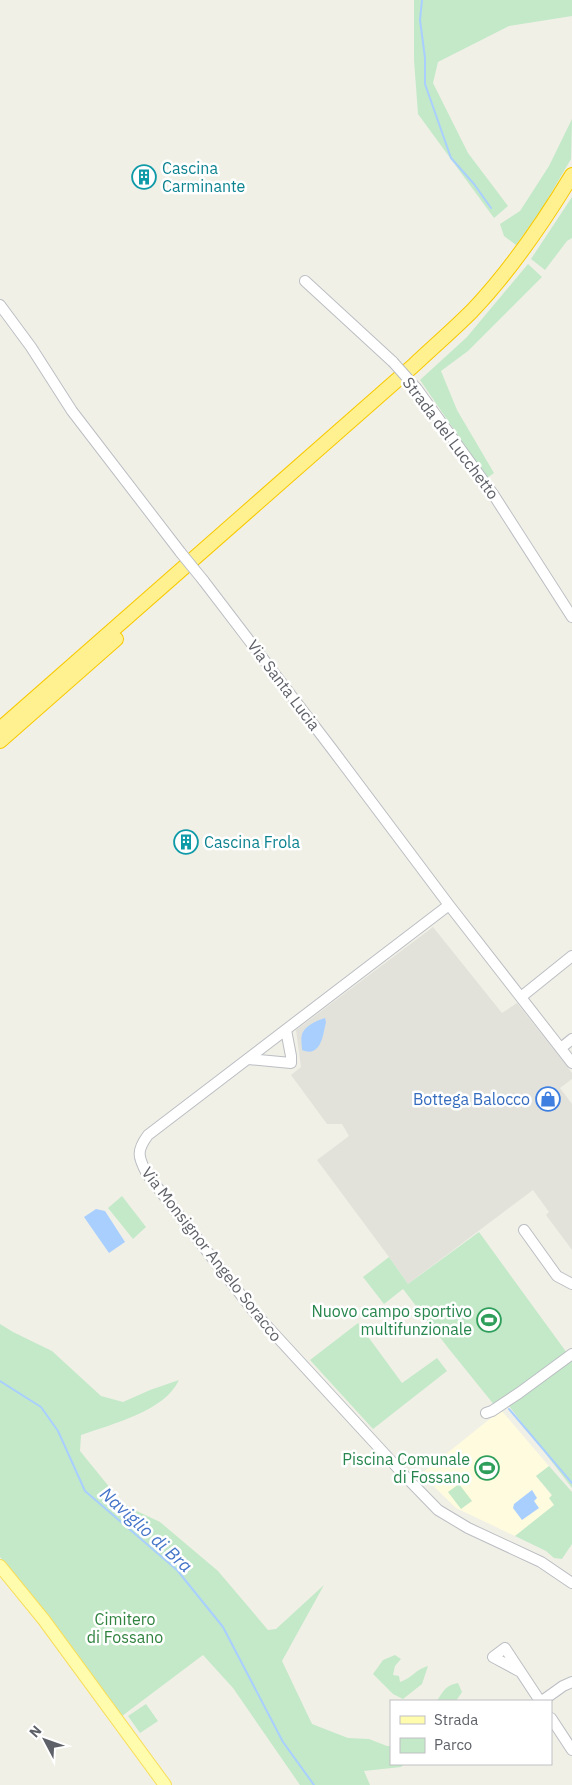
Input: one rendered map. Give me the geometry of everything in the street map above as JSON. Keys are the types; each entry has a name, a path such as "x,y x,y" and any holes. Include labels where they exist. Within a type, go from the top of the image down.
{"highway":[{"path":"0,729 406,372 472,311 531,239 572,175"},
{"path":"0,741 420,372 481,314 516,274 572,191"}],"main road":[{"path":"0,1566 44,1620 165,1785"}],"street":[{"name":"Strada del Lucchetto","path":"305,281 393,362 417,389 494,494 572,617"},
{"name":"Via Santa Lucia","path":"0,305 31,347 72,411 572,1063"},
{"name":"Via Monsignor Angelo Soracco","path":"449,905 148,1135 139,1151 141,1163 147,1174 255,1313 438,1510 476,1532 534,1558 572,1583"},
{"path":"521,997 572,956"},
{"path":"248,1059 291,1063 286,1030"},
{"path":"560,1048 572,1039"},
{"path":"524,1230 556,1276 572,1284"},
{"path":"486,1413 520,1393 572,1354"},
{"path":"519,1671 541,1700"},
{"path":"543,1700 572,1682"},
{"path":"552,1720 572,1750"}],"shaded area":[{"path":"433,927 502,1013 517,1003 572,1073 572,1079 560,1088 572,1104 572,1250 546,1215 549,1212 533,1190 408,1284 317,1160 349,1136 342,1124 327,1124 291,1075 301,1067 296,1030"},
{"path":"501,1410 549,1466 536,1476 552,1496 555,1505 515,1536 456,1508 421,1474"}],"green space":[{"path":"414,0 572,0 572,16 509,26 438,62 433,83 468,153 508,206 494,218 418,114 414,60"},
{"path":"572,119 571,159 543,207 516,245 504,236 500,224 520,211 549,166"},
{"path":"572,197 572,238 567,241 545,270 531,259"},
{"path":"528,264 542,277 468,351 441,371 457,410 494,473 487,478 420,380 467,337"},
{"path":"122,1196 146,1227 133,1239 108,1208"},
{"name":"Nuovo campo sportivo multifunzionale","path":"479,1232 567,1353 495,1406 403,1289 384,1304 363,1277 389,1257 408,1284"},
{"path":"358,1323 402,1383 437,1358 447,1371 373,1429 310,1360"},
{"name":"Cimitero di Fossano","path":"0,1324 52,1351 101,1396 123,1402 179,1380 172,1391 150,1408 122,1421 81,1435 80,1451 124,1505 160,1522 218,1571 268,1630 276,1629 324,1585 282,1661 312,1724 348,1738 369,1739 390,1746 390,1765 403,1765 401,1767 364,1771 370,1785 300,1785 233,1688 203,1655 122,1716 0,1557"},
{"path":"572,1359 572,1488 509,1406"},
{"path":"549,1466 572,1492 572,1544 562,1559 554,1558 546,1551 515,1536 554,1505 549,1498 552,1495 536,1476"},
{"path":"459,1484 472,1501 461,1509 448,1492"},
{"path":"395,1655 401,1659 395,1666 393,1675 399,1676 400,1682 428,1666 422,1684 403,1699 393,1694 373,1674 383,1660"},
{"path":"458,1683 462,1692 457,1700 438,1700 445,1689 450,1685"},
{"path":"146,1704 158,1721 140,1733 128,1716"}],"water":[{"path":"325,1018 324,1033 320,1044 313,1051 302,1050 302,1034 304,1030"},
{"path":"96,1209 105,1211 125,1242 109,1253 84,1217"},
{"path":"532,1490 537,1498 534,1501 539,1508 522,1520 513,1508 514,1504"}],"waterway":[{"path":"422,0 420,20 425,58 425,84 451,158 474,184 491,208"},
{"name":"Naviglio di Bra","path":"0,1381 41,1407 58,1431 85,1491 177,1570 223,1627 283,1742 314,1785"},
{"path":"509,1409 572,1483"}],"place":[{"name":"Cascina Carminante","path":"144,177"},
{"name":"Cascina Frola","path":"186,842"},
{"name":"Bottega Balocco","path":"548,1099"},
{"name":"Nuovo campo sportivo multifunzionale","path":"489,1320"},
{"name":"Piscina Comunale di Fossano","path":"487,1468"}]}
